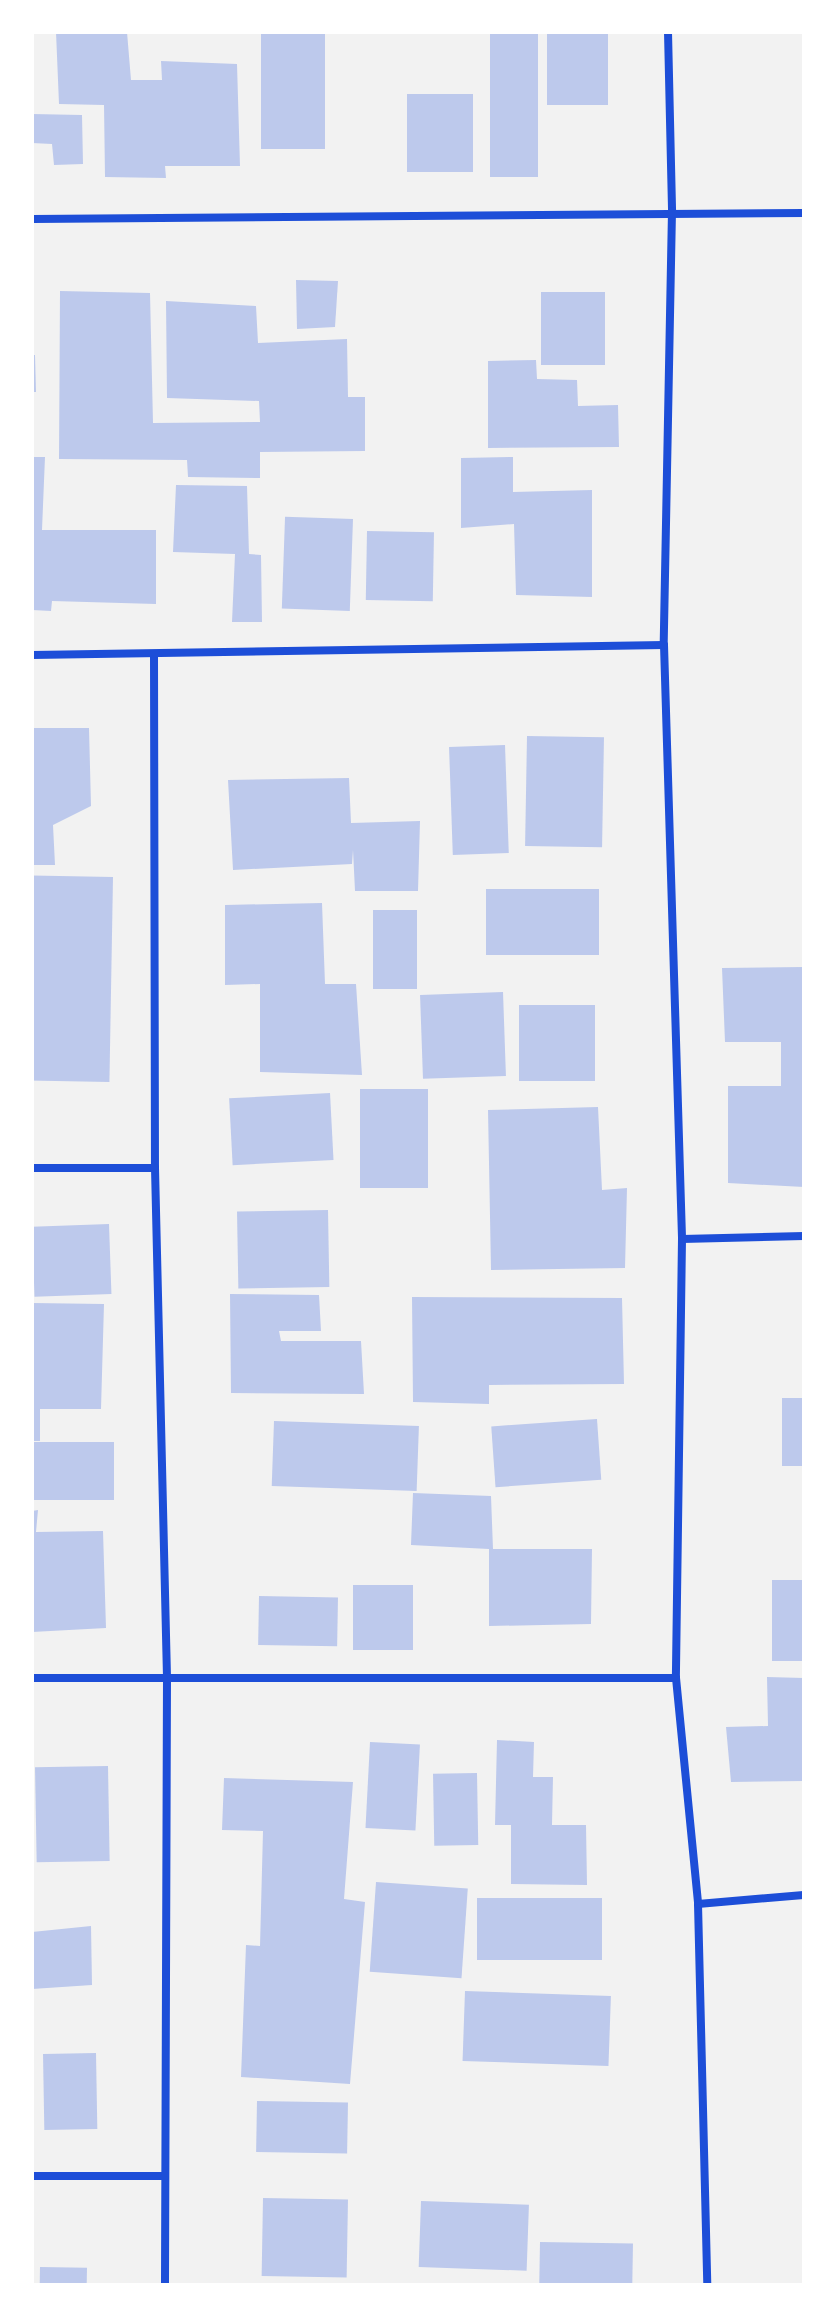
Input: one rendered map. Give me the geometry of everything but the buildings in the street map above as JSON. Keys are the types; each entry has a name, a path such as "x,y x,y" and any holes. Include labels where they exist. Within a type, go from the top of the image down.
{"street":[{"path":"668,32 672,211 664,645 682,1239 676,1678 698,1904 707,2285"},
{"path":"32,219 672,211 804,213"},
{"path":"32,655 664,645"},
{"path":"154,654 155,1168 167,1678 165,2285"},
{"path":"32,1168 155,1168"},
{"path":"682,1239 804,1236"},
{"path":"32,1678 676,1678"},
{"path":"698,1904 804,1895"},
{"path":"32,2176 165,2176"}]}
